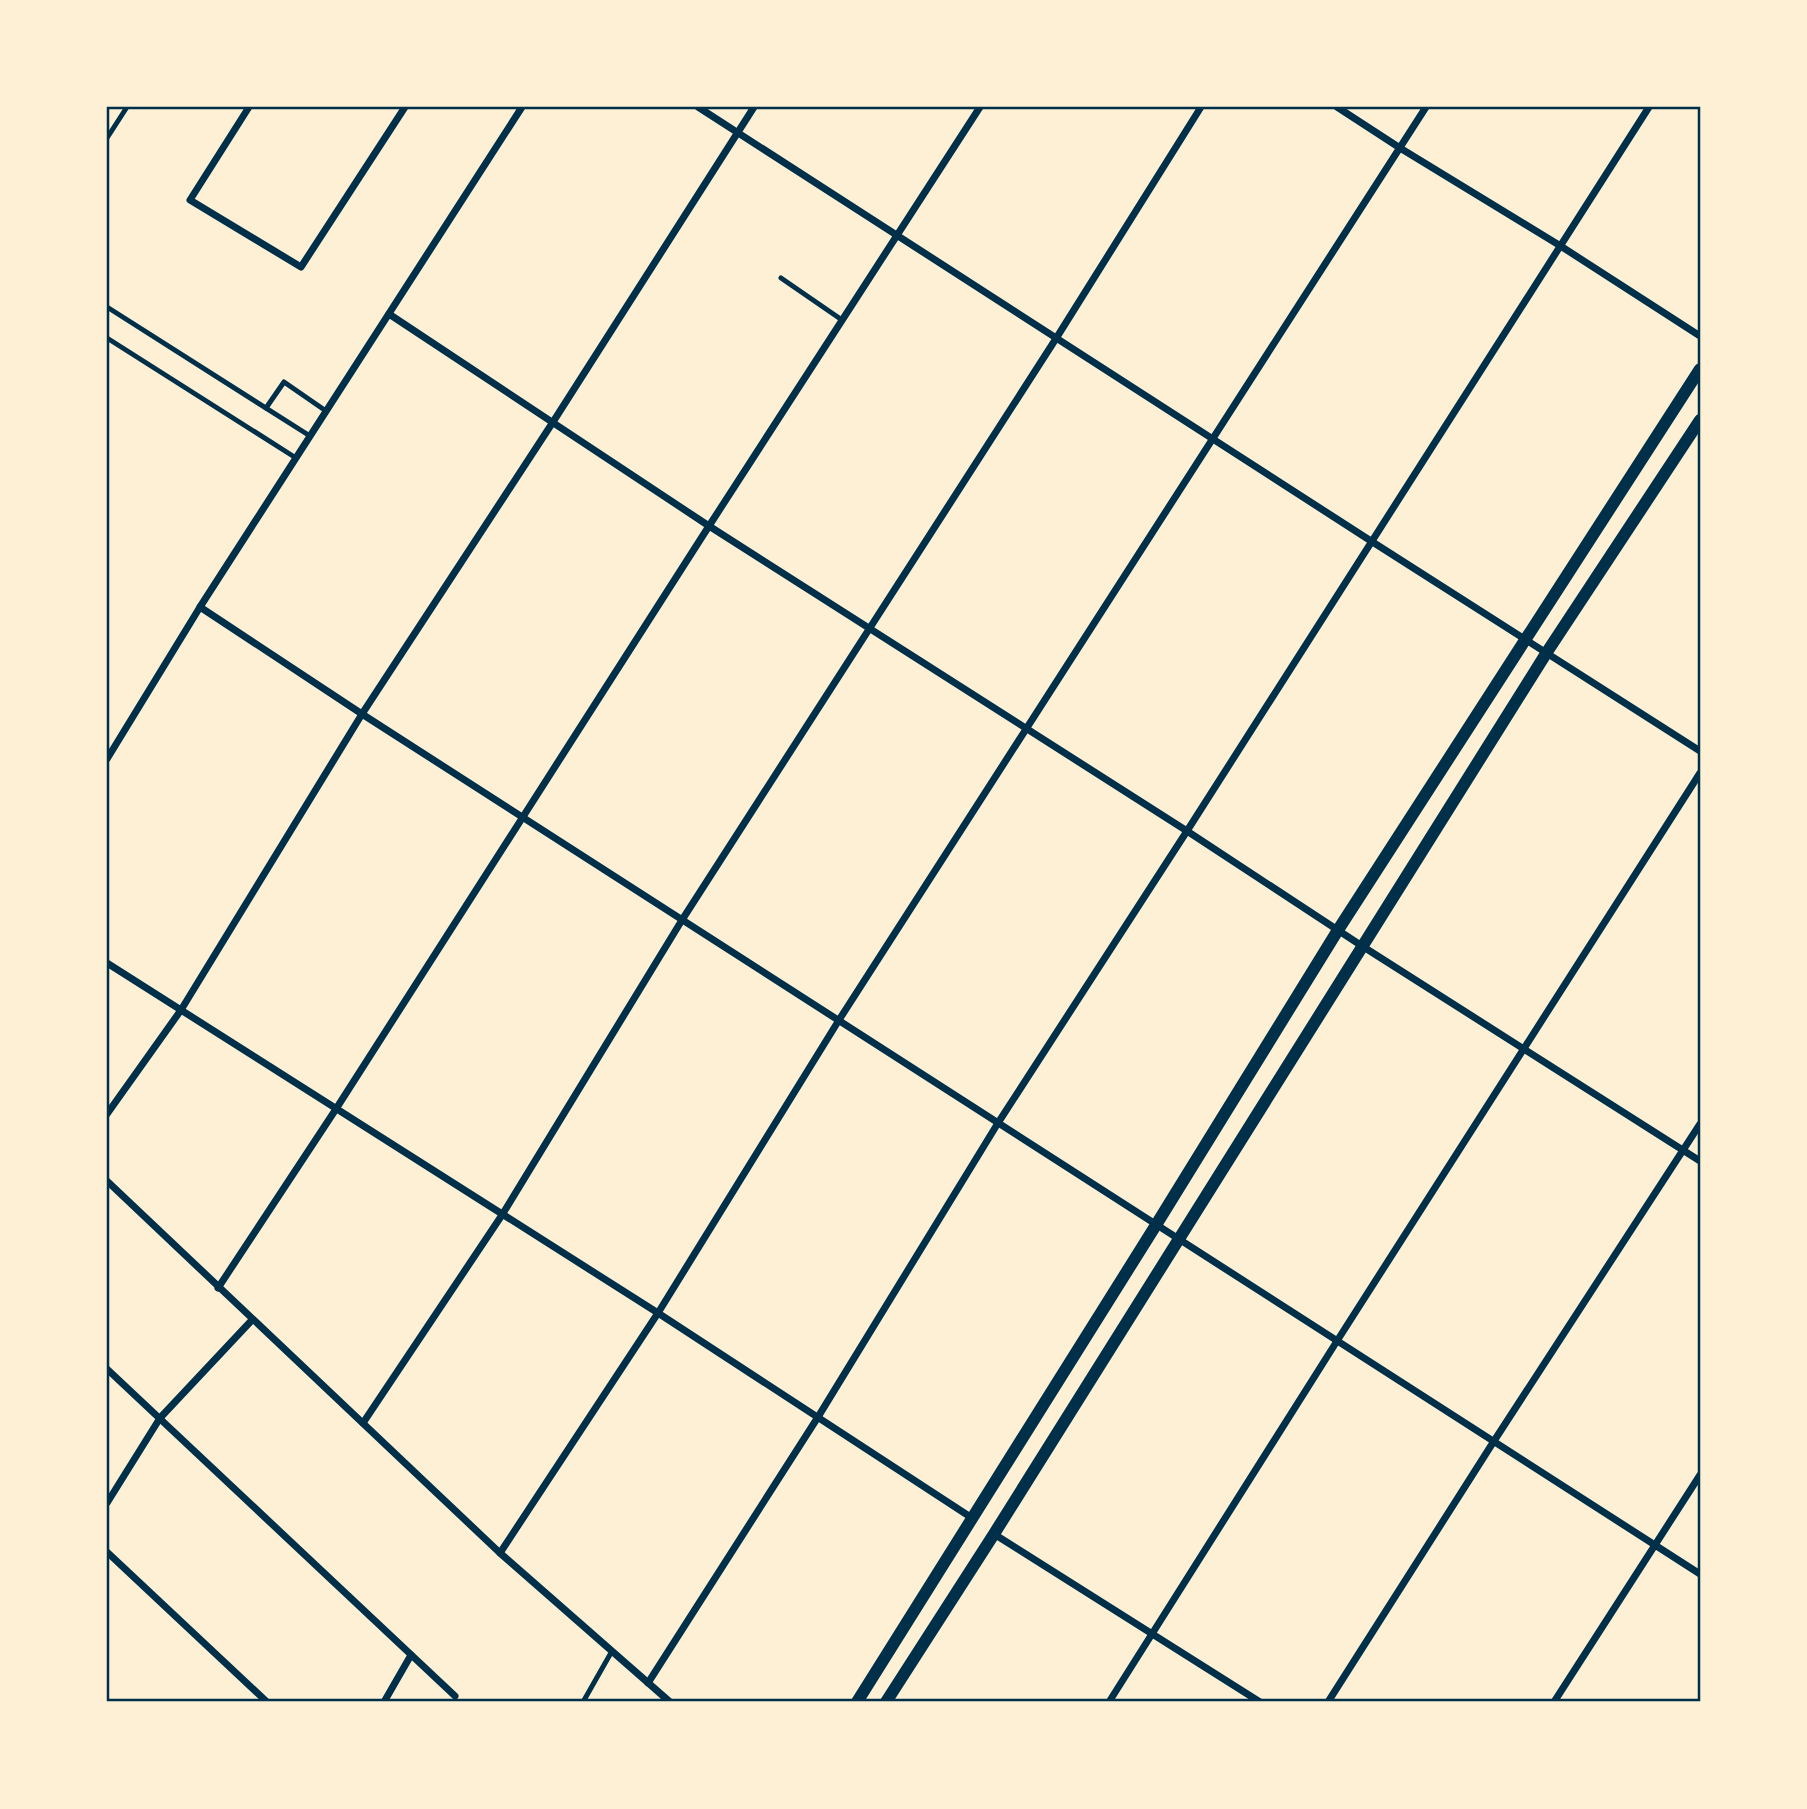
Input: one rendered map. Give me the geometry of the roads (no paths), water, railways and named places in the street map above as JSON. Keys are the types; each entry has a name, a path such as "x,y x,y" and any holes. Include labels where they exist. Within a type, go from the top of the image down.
{"street":[{"path":"248,107 190,200 301,267 405,107"},
{"path":"107,759 110,748 522,107"},
{"path":"698,107 1700,751"},
{"path":"107,1114 181,1010 362,714 754,107"},
{"path":"218,1288 980,107"},
{"path":"363,1423 502,1215 682,920 1056,337 1200,107"},
{"path":"1337,107 1700,336"},
{"path":"500,1553 658,1313 839,1020 1426,107"},
{"path":"648,1683 818,1417 998,1123 1648,107"},
{"path":"389,314 709,526 1700,1161"},
{"path":"856,1702 1338,930 1700,369"},
{"path":"886,1702 1547,652 1700,420"},
{"path":"200,607 523,818 1700,1574"},
{"path":"1109,1702 1700,773"},
{"path":"107,962 658,1313 972,1518"},
{"path":"1328,1702 1700,1124"},
{"path":"107,1181 500,1553 670,1702"},
{"path":"107,1503 160,1418 252,1320"},
{"path":"107,1369 455,1696"},
{"path":"1554,1702 1700,1475"},
{"path":"994,1534 1260,1702"},
{"path":"107,1552 267,1702"},
{"path":"384,1702 411,1655"}],"lane":[{"path":"107,138 127,107"},
{"path":"780,278 842,320"},
{"path":"107,307 310,436"},
{"path":"107,338 296,458"},
{"path":"266,408 284,382 326,411"},
{"path":"583,1702 612,1651"}]}
